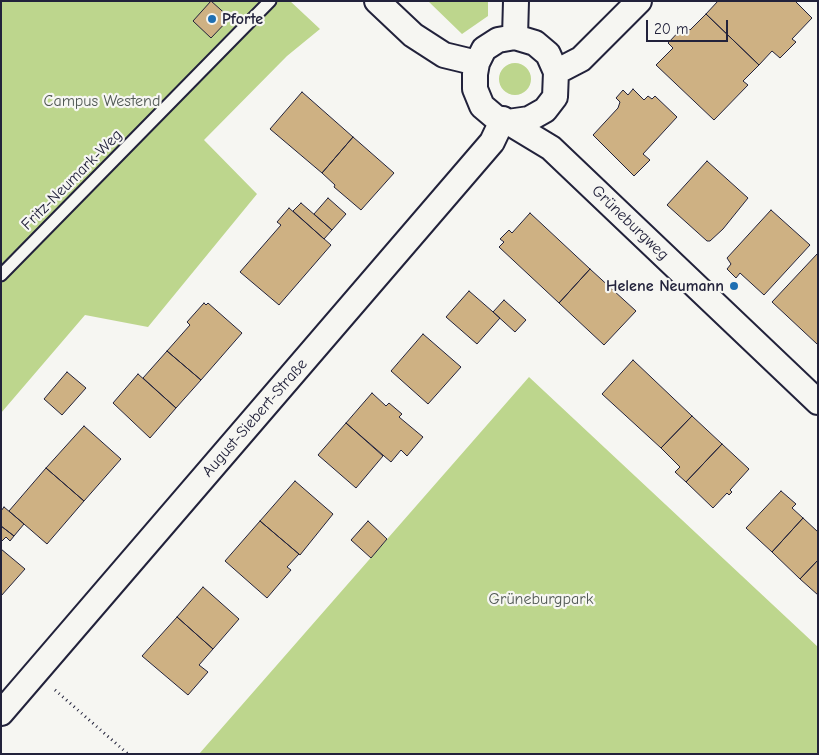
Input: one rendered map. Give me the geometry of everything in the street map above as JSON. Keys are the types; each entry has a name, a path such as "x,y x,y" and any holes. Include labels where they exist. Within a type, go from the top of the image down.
{"street":[{"path":"377,1 413,35 444,55 476,64"},
{"path":"515,37 516,1"},
{"path":"556,72 581,59 639,1"},
{"path":"515,37 534,43 548,54 556,72 555,97 545,110 529,119 505,120 495,117 482,106 475,89 476,64 484,49 498,40 515,37"},
{"path":"545,110 551,148"},
{"name":"Grüneburgweg","path":"505,120 551,148 818,402"},
{"name":"August-Siebert-Straße","path":"1,713 492,142 505,120"}],"lane":[{"name":"Fritz-Neumark-Weg","path":"1,275 270,1"}],"path":[{"path":"37,673 128,754"}],"green space":[{"name":"Campus Westend","path":"1,1 290,1 320,29 287,56 204,140 257,194 148,327 85,315 1,413"},
{"path":"428,1 488,1 488,16 462,34"},
{"path":"515,63 526,68 531,79 526,90 515,95 504,90 499,79 504,68"},
{"name":"Grüneburgpark","path":"529,377 818,647 818,754 199,754"}],"building":[{"name":"Pforte","path":"211,1 230,18 211,38 193,21"},
{"path":"718,1 795,1 812,18 792,39 796,42 780,58 772,51 759,65 706,14"},
{"path":"706,14 759,65 743,81 748,85 714,120 656,65 673,48 668,43 685,25 690,30"},
{"path":"633,89 644,100 648,96 652,99 655,96 677,117 643,154 650,160 634,176 593,135 618,108 620,102 616,98 623,90 628,95"},
{"path":"302,92 353,137 322,173 270,129"},
{"path":"353,137 394,173 361,210 334,187 335,185 322,173"},
{"path":"707,161 748,198 723,229 710,241 707,241 667,205"},
{"path":"328,198 346,214 332,230 314,214"},
{"path":"301,203 332,230 324,239 293,211"},
{"path":"289,208 331,245 279,305 240,272 281,225 277,222"},
{"path":"771,210 810,245 764,295 740,273 736,278 727,269 731,264 727,258"},
{"path":"530,213 590,269 559,303 499,247 504,242 500,239 509,230 512,233"},
{"path":"818,253 818,343 817,344 772,302"},
{"path":"590,269 636,311 604,345 559,303"},
{"path":"469,291 500,318 477,344 446,317"},
{"path":"504,300 526,320 515,332 493,312"},
{"path":"204,303 206,305 208,303 242,333 201,380 167,351 190,325 187,322"},
{"path":"423,334 461,367 428,404 391,371"},
{"path":"167,351 201,380 176,408 143,378"},
{"path":"633,360 692,416 661,448 602,394"},
{"path":"67,372 86,388 62,415 44,399"},
{"path":"138,374 176,408 150,438 113,403"},
{"path":"372,393 386,406 389,403 402,414 399,417 423,437 407,456 401,450 391,462 346,423"},
{"path":"692,416 722,444 686,482 675,472 680,467 661,448"},
{"path":"346,423 383,456 356,488 318,455"},
{"path":"84,426 121,459 84,501 46,468"},
{"path":"722,444 749,469 730,490 732,492 729,495 727,493 713,508 686,482"},
{"path":"46,468 84,501 47,544 9,511"},
{"path":"295,481 333,514 300,555 260,521"},
{"path":"781,491 796,504 792,508 803,518 772,552 746,528"},
{"path":"4,507 24,524 14,536 1,526 1,511"},
{"path":"803,518 818,532 818,560 800,579 772,552"},
{"path":"260,521 299,554 287,567 291,570 267,598 225,561"},
{"path":"368,521 387,539 371,558 351,540"},
{"path":"1,526 14,536 10,541 6,537 1,542"},
{"path":"1,549 25,569 1,596"},
{"path":"818,560 818,595 800,579"},
{"path":"203,587 239,619 213,649 177,617"},
{"path":"177,617 213,649 199,665 208,672 188,695 142,656"}],"place":[{"name":"Pforte","path":"212,19"},
{"name":"Helene Neumann","path":"734,286"}]}
